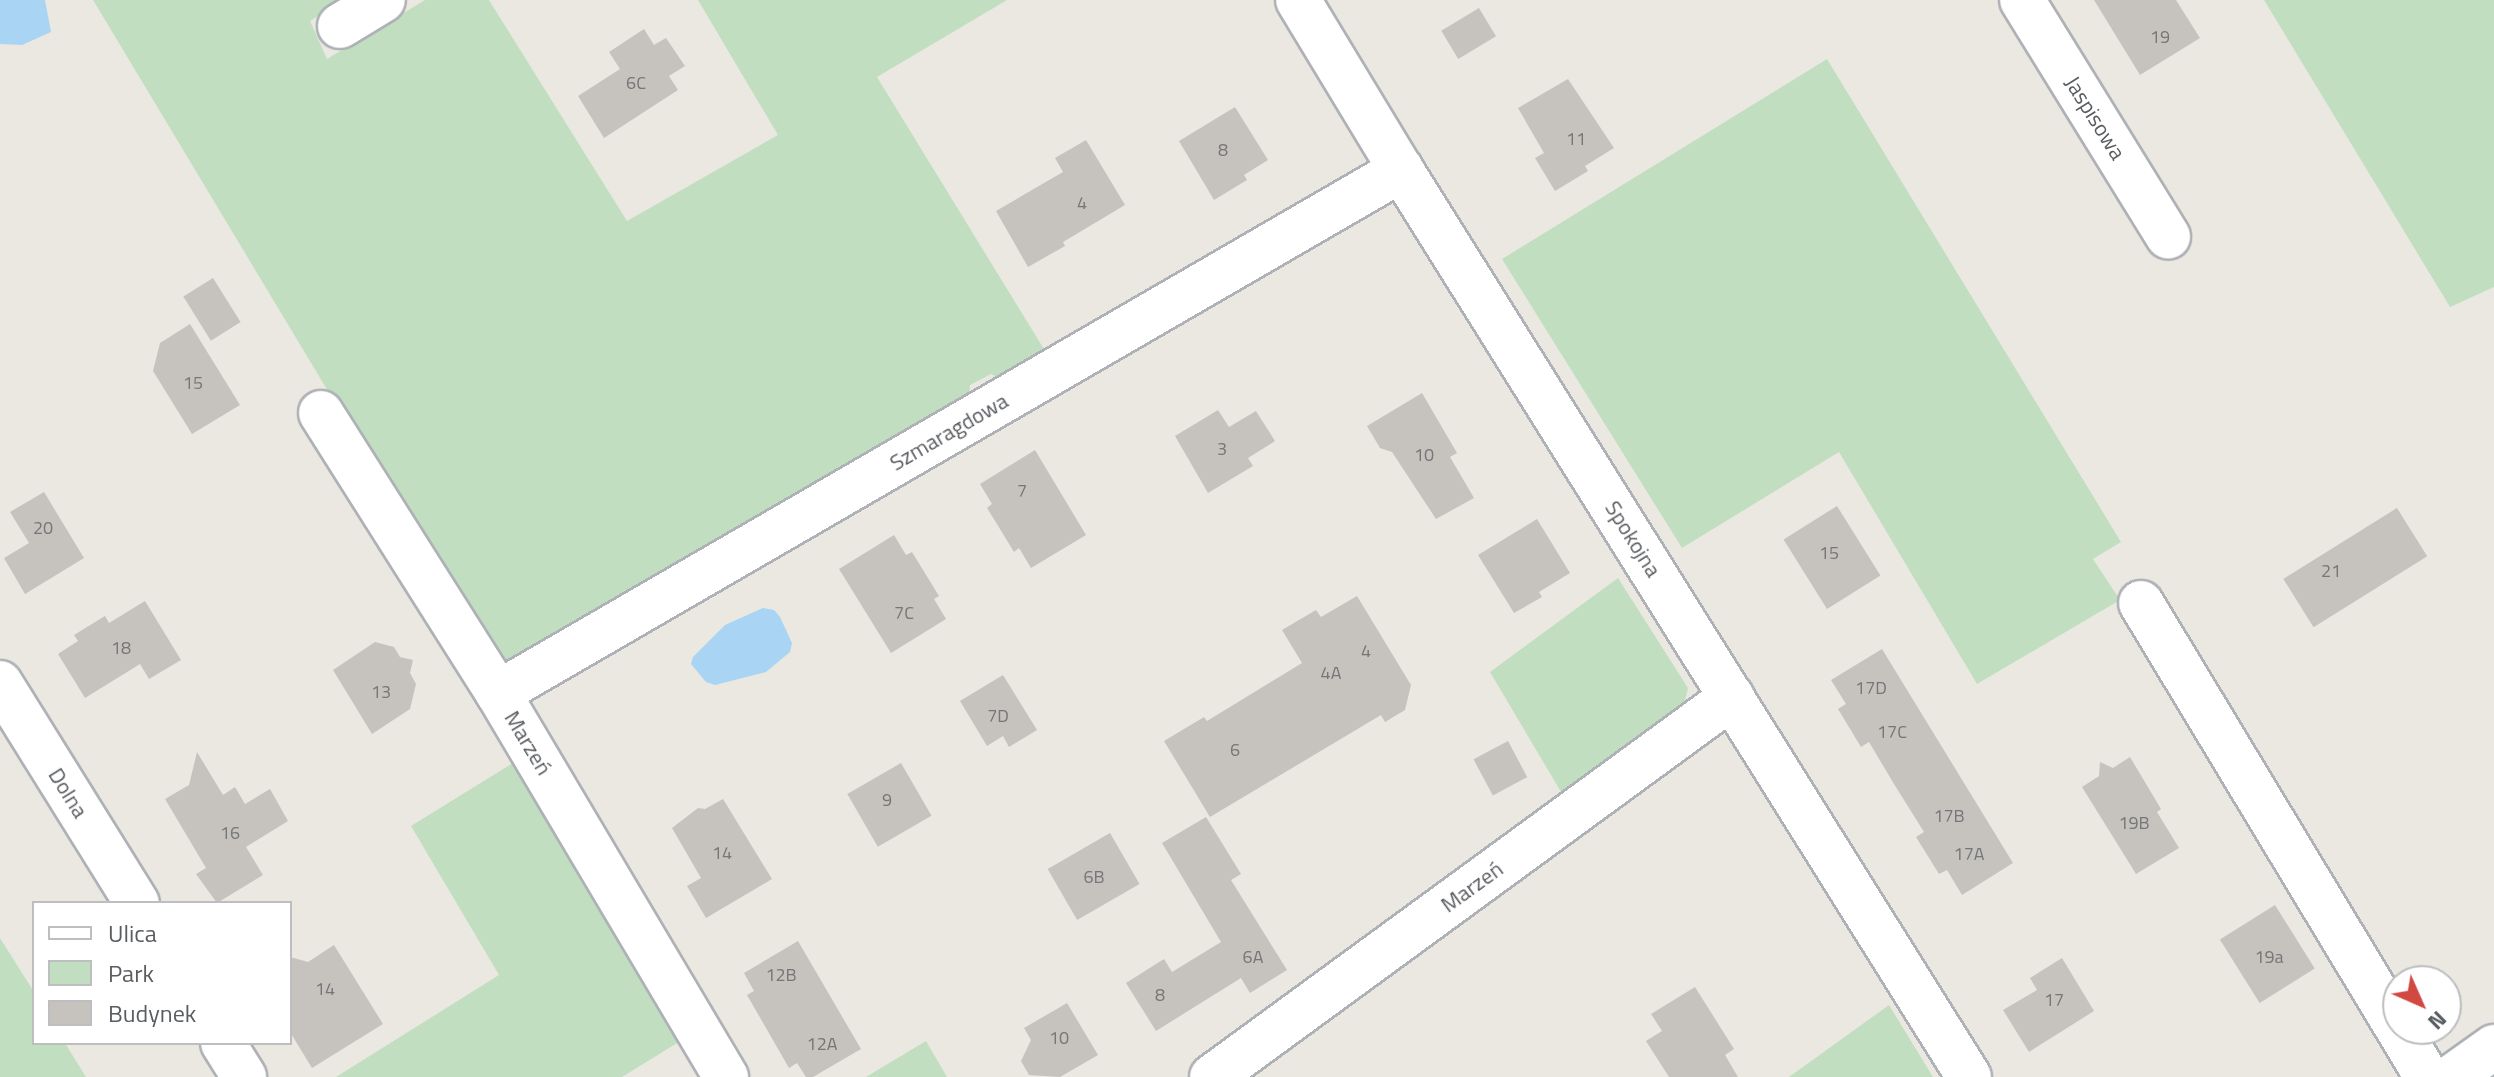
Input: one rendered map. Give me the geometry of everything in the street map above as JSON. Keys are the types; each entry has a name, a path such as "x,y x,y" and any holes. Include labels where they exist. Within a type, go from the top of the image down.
{"street":[{"path":"340,26 383,0"},
{"name":"Spokojna","path":"1298,0 1401,170 1969,1077"},
{"name":"Jaspisowa","path":"2022,0 2168,236"},
{"name":"Szmaragdowa","path":"498,693 1401,170"},
{"name":"Marzeń","path":"321,413 498,693 726,1077"},
{"path":"2141,603 2427,1077"},
{"name":"Dolna","path":"0,683 136,901"},
{"name":"Marzeń","path":"1212,1077 1732,697"},
{"path":"224,1045 244,1077"},
{"path":"2452,1077 2494,1047"}],"green space":[{"path":"93,0 343,0 310,21 327,59 425,0 489,0 627,221 778,135 698,0 1007,0 877,77 1047,354 1003,380 991,374 970,385 969,397 495,669"},
{"path":"2264,0 2494,0 2494,287 2450,307"},
{"path":"1827,59 2121,542 2093,559 2120,600 1977,684 1839,452 1682,548 1502,259"},
{"path":"1618,578 1688,688 1682,712 1564,797 1490,672"},
{"path":"513,763 682,1040 622,1077 336,1077 499,975 411,826"},
{"path":"0,938 32,989 32,1045 66,1045 86,1077 0,1077"},
{"path":"1889,1005 1933,1077 1789,1077"},
{"path":"926,1041 947,1077 866,1077"}],"water":[{"path":"0,0 45,0 51,32 22,45 0,44"},
{"path":"763,608 774,610 780,617 792,643 790,652 766,672 715,685 706,682 691,664 693,657 725,625"}],"building":[{"path":"2094,0 2176,0 2200,38 2140,75"},
{"path":"1479,8 1496,36 1458,59 1441,31"},
{"path":"644,29 654,45 666,38 685,66 669,76 678,90 604,138 578,96 620,69 609,52"},
{"path":"1568,79 1614,148 1585,166 1588,171 1555,191 1535,158 1544,153 1518,108"},
{"path":"1235,107 1268,160 1244,175 1247,180 1214,200 1179,141"},
{"path":"1086,140 1125,205 1028,267 996,211 1063,172 1055,158"},
{"path":"213,278 241,322 211,341 183,297"},
{"path":"190,324 240,405 192,434 153,371 160,343"},
{"path":"1422,393 1457,453 1450,457 1474,498 1436,519 1392,452 1380,448 1367,426"},
{"path":"1218,410 1229,427 1256,411 1275,441 1248,458 1253,466 1208,493 1175,436"},
{"path":"1035,450 1086,535 1031,568 1019,548 1014,552 987,508 992,504 980,484"},
{"path":"44,492 84,558 25,594 4,558 29,543 10,512"},
{"path":"1837,506 1880,576 1827,609 1784,539"},
{"path":"2397,508 2427,556 2314,627 2283,579"},
{"path":"1537,519 1570,573 1539,592 1542,597 1514,613 1478,555"},
{"path":"894,535 906,555 912,552 939,596 934,599 946,619 891,653 839,569"},
{"path":"1357,596 1411,685 1405,710 1385,722 1381,715 1210,817 1164,741 1204,717 1207,721 1302,663 1282,630 1316,610 1321,617"},
{"path":"145,601 181,660 149,679 140,664 85,698 58,654 78,641 74,635 105,616 109,623"},
{"path":"375,642 394,647 400,657 413,660 410,673 416,684 410,709 372,734 333,670"},
{"path":"1882,649 2013,863 1962,895 1947,870 1939,874 1916,837 1924,832 1869,742 1861,747 1838,709 1846,704 1831,680"},
{"path":"1003,675 1037,730 1009,747 1003,736 987,746 960,701"},
{"path":"1508,741 1527,777 1493,796 1474,759"},
{"path":"197,752 223,795 235,787 245,804 270,789 288,821 246,847 263,875 220,901 216,901 196,874 206,868 165,799 189,785"},
{"path":"2130,757 2161,809 2157,812 2179,848 2136,874 2082,787 2099,776 2100,762 2113,768"},
{"path":"901,763 932,816 878,847 847,794"},
{"path":"723,799 772,879 706,918 687,886 701,878 672,828 698,808 705,809"},
{"path":"1206,817 1241,874 1231,880 1287,970 1250,993 1241,978 1156,1031 1126,983 1164,959 1172,972 1221,942 1162,843"},
{"path":"1110,833 1140,884 1077,920 1048,869"},
{"path":"2275,905 2315,969 2260,1003 2220,939"},
{"path":"798,941 861,1049 813,1077 806,1077 797,1063 789,1068 747,995 754,991 744,973"},
{"path":"334,945 383,1024 312,1068 292,1035 292,958 308,962"},
{"path":"2062,958 2094,1011 2029,1052 2003,1010 2037,990 2030,978"},
{"path":"1695,987 1734,1049 1725,1055 1738,1077 1669,1077 1646,1041 1662,1031 1651,1014"},
{"path":"1067,1003 1098,1055 1060,1077 1029,1075 1021,1061 1031,1040 1024,1028"}]}
